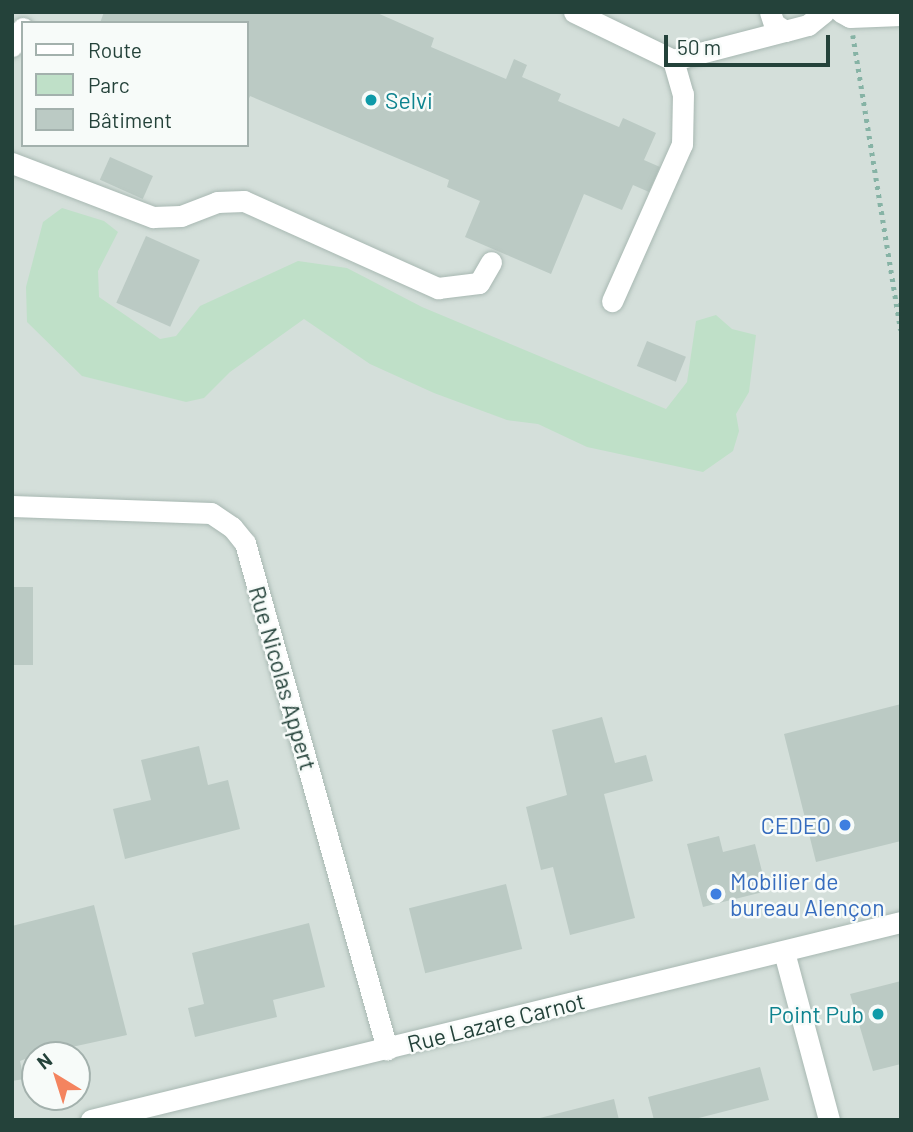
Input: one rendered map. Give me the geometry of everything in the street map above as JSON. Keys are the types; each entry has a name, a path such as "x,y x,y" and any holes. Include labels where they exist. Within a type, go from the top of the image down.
{"street":[{"path":"574,12 673,60 808,25 824,12"},
{"path":"769,12 775,24 785,31"},
{"path":"845,15 901,15"},
{"path":"612,301 682,144 682,94 673,60"},
{"path":"12,163 153,217 181,216 217,202 244,201 438,288 479,283 491,262"},
{"name":"Rue Nicolas Appert","path":"12,506 211,513 232,527 245,544 387,1049"},
{"name":"Rue Lazare Carnot","path":"91,1120 901,922"},
{"path":"784,952 829,1120"}],"path":[{"path":"845,15 901,330"}],"shaded area":[{"path":"12,12 901,12 901,1120 12,1120"}],"green space":[{"path":"62,208 104,221 118,232 98,271 99,297 160,339 176,336 200,306 298,261 347,268 422,307 666,409 687,382 696,321 716,315 732,329 756,335 749,392 736,414 739,431 733,451 703,472 587,447 538,424 507,420 434,393 370,364 304,319 230,372 204,398 186,402 82,376 27,322 26,287 43,222"}],"building":[{"path":"104,12 375,12 434,38 431,47 506,79 514,59 527,65 522,77 561,94 558,101 619,127 623,118 656,133 644,160 660,167 649,192 633,185 622,210 584,194 551,274 465,237 480,201 447,187 449,180 250,96 248,101 248,21 101,21"},
{"path":"110,157 153,176 143,199 100,180"},
{"path":"146,236 200,260 170,327 116,303"},
{"path":"647,341 686,357 676,382 637,366"},
{"path":"12,587 33,587 33,665 12,665"},
{"path":"901,704 901,841 816,862 784,734"},
{"path":"602,717 615,763 646,755 653,781 604,794 635,918 570,935 553,867 541,870 526,807 567,795 552,730"},
{"path":"199,746 208,785 228,780 240,829 125,859 113,809 151,800 141,760"},
{"path":"719,836 723,852 755,844 767,891 703,907 687,844"},
{"path":"506,884 522,949 425,973 409,908"},
{"path":"94,905 127,1035 91,1043 21,1041 21,1080 12,1081 12,926"},
{"path":"309,923 325,987 273,1000 277,1017 195,1037 188,1008 204,1004 192,953"},
{"name":"Point Pub","path":"901,981 901,1064 873,1071 850,994"},
{"path":"760,1067 769,1100 691,1120 654,1120 648,1097"},
{"path":"614,1099 619,1120 536,1120 536,1119"}],"place":[{"name":"Selvi","path":"371,100"},
{"name":"CEDEO","path":"845,825"},
{"name":"Mobilier de bureau Alençon","path":"716,894"},
{"name":"Point Pub","path":"878,1014"}]}
